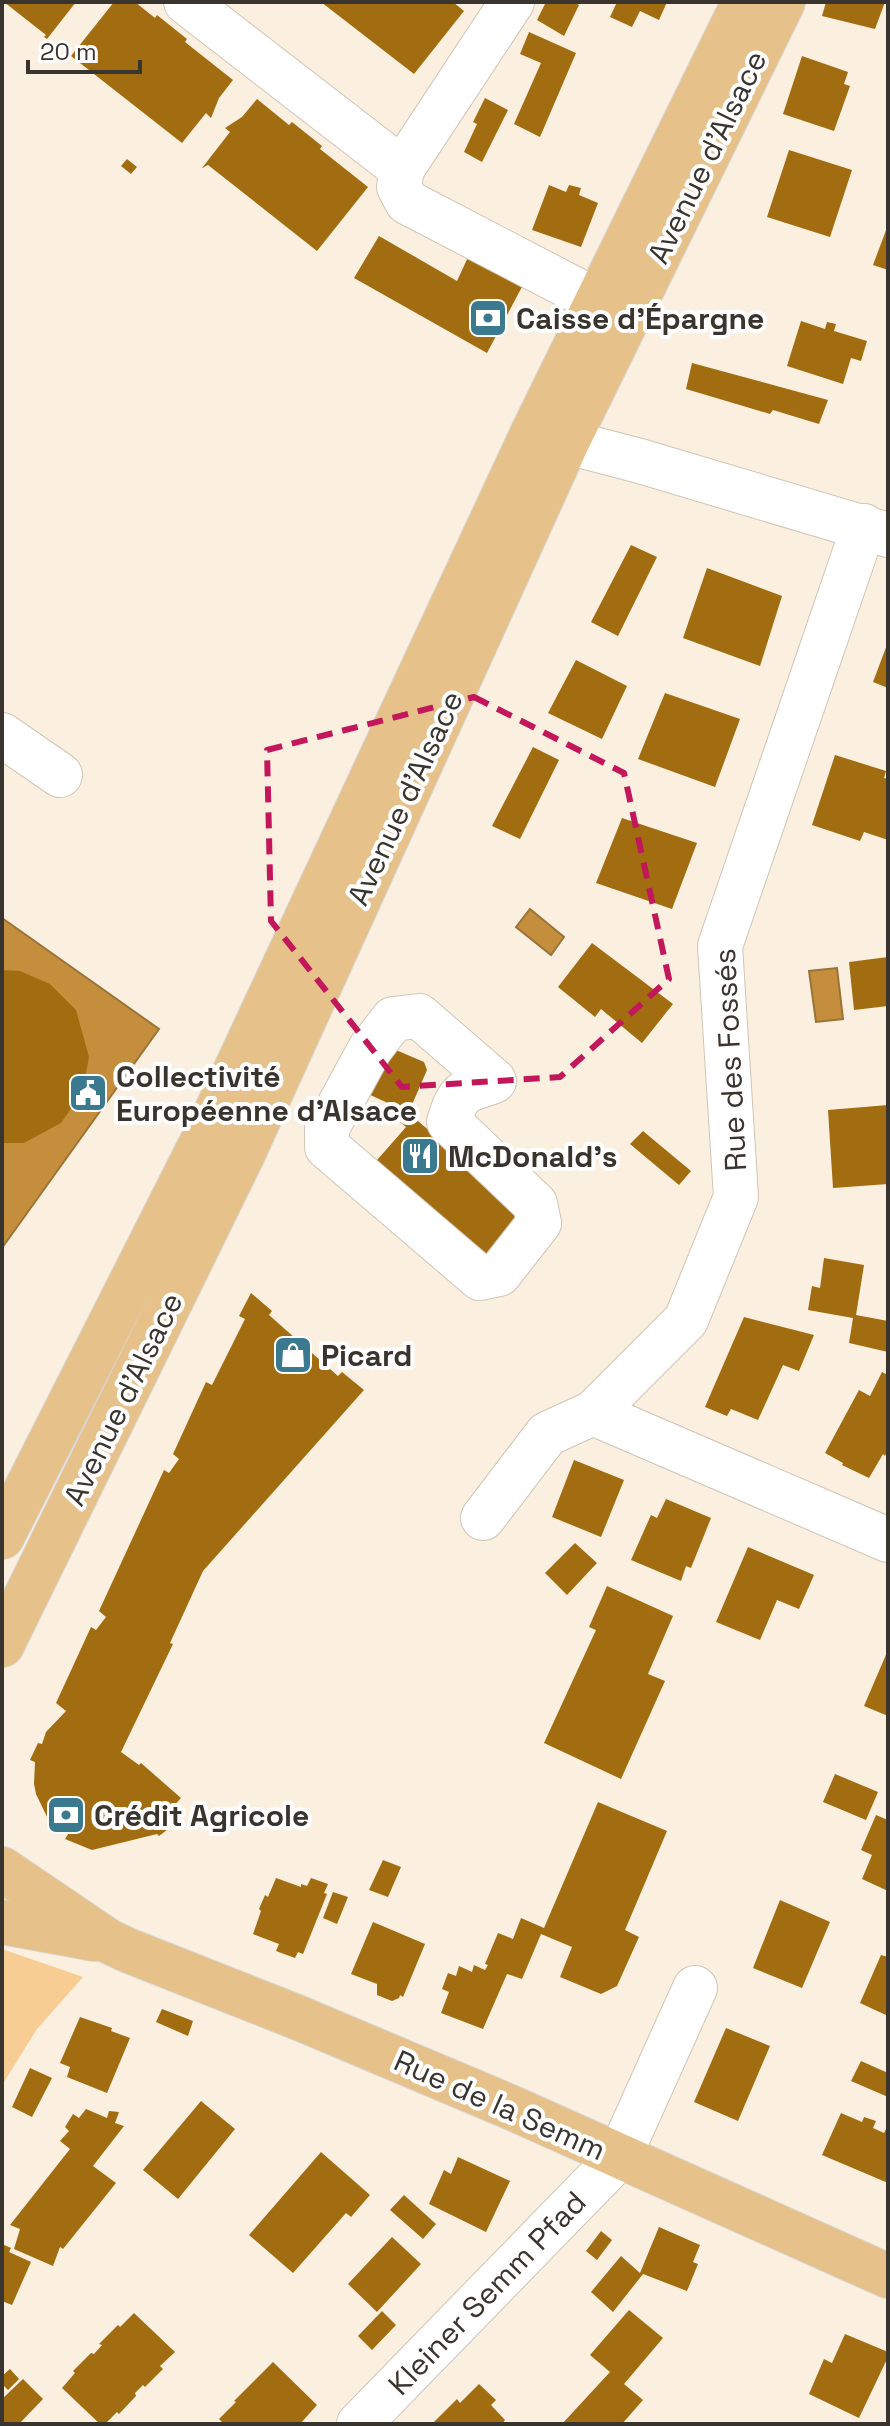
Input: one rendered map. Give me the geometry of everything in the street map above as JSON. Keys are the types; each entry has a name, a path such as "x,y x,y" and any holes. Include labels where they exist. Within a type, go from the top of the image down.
{"main road":[{"name":"Avenue d'Alsace","path":"550,437 597,301 744,2"},
{"name":"Avenue d'Alsace","path":"2,1645 223,1147 550,437 783,2"},
{"name":"Avenue d'Alsace","path":"2,1537 223,1147"},
{"name":"Rue de la Semm","path":"2,1869 108,1941 510,2107 888,2276"},
{"name":"Rue de la Semm","path":"2,1922 108,1941"}],"street":[{"path":"186,2 402,169"},
{"path":"512,2 402,169 399,187 407,202 597,301"},
{"path":"550,437 876,531"},
{"name":"Rue des Fossés","path":"483,1518 547,1434 593,1413 686,1320 736,1197 720,946 876,531"},
{"path":"2,735 60,775"},
{"path":"419,1016 494,1081 462,1093 449,1122 535,1204 539,1223 499,1274 480,1278 327,1147 327,1128 370,1049 393,1019 419,1016"},
{"path":"593,1413 888,1540"},
{"name":"Kleiner Semm Pfad","path":"359,2424 619,2157 695,1988"}],"highlighted area":[{"path":"474,697 624,773 669,979 560,1077 402,1087 271,921 267,750"}],"shaded area":[{"path":"530,909 564,937 551,955 516,927"},
{"path":"2,918 159,1029 2,1248"},
{"path":"837,968 843,1019 816,1022 809,971"},
{"path":"2,1949 83,1977 37,2029 2,2085"}],"building":[{"path":"4,2 76,2 47,39"},
{"path":"114,2 135,2 155,18 157,15 233,80 219,98 211,118 206,113 182,143 71,56"},
{"path":"321,2 453,2 464,11 414,74"},
{"path":"546,2 573,2 579,5 564,36 537,20"},
{"path":"617,2 667,2 659,20 640,11 632,27 610,17"},
{"path":"826,2 885,2 875,29 822,16"},
{"path":"529,32 576,53 540,137 514,124 541,63 520,54"},
{"path":"802,56 848,72 844,84 850,86 834,131 783,114"},
{"path":"485,98 508,110 482,162 464,152 477,124 473,122"},
{"path":"257,99 289,125 292,122 368,187 317,251 208,165 202,168 230,132 225,128 242,117"},
{"path":"789,150 852,170 830,237 767,217"},
{"path":"127,159 137,167 131,174 121,166"},
{"path":"549,185 566,192 569,185 581,188 579,195 598,203 581,247 532,230"},
{"path":"888,225 888,270 873,265"},
{"path":"379,236 457,281 469,255 524,283 487,353 354,278"},
{"path":"801,321 825,329 827,322 836,324 834,331 867,341 861,361 851,358 843,384 787,366"},
{"path":"692,363 828,400 819,424 773,410 770,414 686,389"},
{"path":"631,545 657,557 618,636 591,622"},
{"path":"707,568 782,596 760,666 683,638"},
{"path":"888,642 888,688 873,682"},
{"path":"576,660 627,686 602,739 548,713"},
{"path":"665,693 740,719 715,787 638,759"},
{"path":"533,747 559,760 520,839 492,826"},
{"path":"835,755 886,771 888,840 864,832 860,841 812,825"},
{"path":"622,818 697,843 672,909 596,883"},
{"path":"592,943 673,1004 642,1043 601,1009 595,1017 558,987"},
{"path":"888,957 888,1006 854,1010 849,962"},
{"path":"2,970 20,971 50,984 76,1010 89,1057 82,1093 61,1123 24,1143 2,1143"},
{"name":"McDonald's","path":"389,1047 424,1062 427,1070 411,1107 404,1109 511,1201 523,1217 485,1261 371,1167 406,1127 387,1111 390,1104 366,1093"},
{"path":"888,1105 888,1184 833,1188 828,1110"},
{"path":"643,1131 691,1171 679,1185 630,1144"},
{"path":"824,1258 864,1265 856,1315 888,1321 888,1352 849,1343 853,1318 808,1310 812,1286 820,1288"},
{"path":"251,1293 272,1311 269,1315 338,1376 342,1372 364,1390 203,1571 170,1643 173,1644 121,1752 139,1765 141,1763 181,1798 170,1810 180,1820 159,1836 92,1850 65,1839 70,1831 58,1822 53,1829 48,1823 36,1794 35,1762 30,1760 38,1743 42,1744 46,1732 66,1711 56,1703 91,1627 96,1630 106,1617 99,1611 164,1470 169,1473 179,1459 173,1454 206,1382 212,1385 245,1319 239,1316"},
{"path":"744,1317 814,1335 799,1371 783,1365 758,1420 731,1409 727,1416 705,1407"},
{"path":"882,1372 888,1375 888,1450 869,1478 825,1453 859,1390 870,1396"},
{"path":"574,1460 624,1480 601,1537 552,1517"},
{"path":"666,1499 711,1518 691,1568 686,1566 681,1581 631,1560 651,1515 657,1518"},
{"path":"575,1543 597,1563 567,1595 545,1573"},
{"path":"748,1547 814,1575 799,1609 777,1600 760,1640 716,1622"},
{"path":"607,1586 673,1616 648,1674 665,1681 621,1779 544,1743 596,1630 589,1627"},
{"path":"888,1650 888,1716 864,1706"},
{"path":"835,1774 878,1792 866,1820 823,1802"},
{"path":"598,1802 667,1831 625,1930 639,1937 617,1986 601,1994 560,1977 572,1947 541,1934 522,1979 507,1974 483,2029 441,2013 449,1992 442,1989 448,1973 456,1976 459,1966 472,1972 474,1965 485,1970 498,1933 513,1939 521,1918 544,1928"},
{"path":"876,1815 888,1820 888,1891 862,1879 872,1855 861,1850"},
{"path":"383,1860 401,1867 388,1897 369,1890"},
{"path":"276,1878 301,1887 301,1884 307,1886 311,1878 328,1884 324,1893 327,1894 303,1954 298,1952 295,1958 276,1951 279,1944 253,1934 261,1911 259,1909"},
{"path":"333,1892 348,1897 337,1924 323,1918"},
{"path":"780,1900 830,1922 802,1988 753,1968"},
{"path":"373,1922 425,1944 403,1997 400,1995 392,2001 377,1995 377,1984 351,1974"},
{"path":"881,1955 888,1957 888,2016 860,2003"},
{"path":"162,2009 193,2021 188,2036 156,2022"},
{"path":"80,2017 130,2038 107,2093 67,2077 70,2067 60,2063"},
{"path":"726,2028 770,2046 738,2121 694,2102"},
{"path":"861,2061 888,2073 888,2097 851,2081"},
{"path":"30,2068 52,2078 32,2117 12,2107"},
{"path":"201,2101 235,2129 178,2199 143,2170"},
{"path":"86,2109 107,2118 109,2111 119,2112 115,2123 124,2126 93,2166 116,2183 63,2249 60,2247 53,2266 14,2249 20,2229 10,2225 70,2149 60,2141 69,2131 65,2127 73,2114 79,2118"},
{"path":"841,2113 862,2122 864,2117 876,2121 873,2128 884,2133 888,2130 888,2183 822,2155"},
{"path":"321,2152 370,2195 351,2217 346,2213 293,2273 249,2235"},
{"path":"458,2157 510,2181 486,2232 429,2204 444,2170 451,2174"},
{"path":"404,2195 436,2224 423,2239 390,2210"},
{"path":"659,2227 700,2245 693,2262 698,2264 687,2291 643,2274 613,2312 591,2292 621,2256 640,2273"},
{"path":"601,2231 612,2240 597,2260 586,2251"},
{"path":"392,2237 421,2264 377,2312 348,2284"},
{"path":"2,2244 11,2248 9,2252 31,2262 12,2305 2,2301"},
{"path":"629,2310 663,2338 624,2384 643,2400 622,2424 562,2424 610,2372 590,2355"},
{"path":"382,2311 396,2325 372,2350 358,2336"},
{"path":"134,2313 175,2352 160,2366 163,2369 135,2393 136,2396 119,2414 117,2412 105,2424 100,2424 62,2388 75,2373 73,2371"},
{"path":"845,2334 888,2352 859,2418 809,2394 824,2359 832,2363"},
{"path":"273,2362 317,2405 300,2424 224,2424 219,2419"},
{"path":"10,2369 19,2379 8,2390 2,2384 2,2376"},
{"path":"23,2379 43,2399 19,2424 2,2424 2,2399"},
{"path":"479,2384 496,2400 491,2405 505,2420 502,2424 432,2424 457,2399 460,2403"}],"place":[{"name":"Caisse d'Épargne","path":"488,318"},
{"name":"Collectivité Européenne d'Alsace","path":"88,1093"},
{"name":"McDonald's","path":"420,1156"},
{"name":"Picard","path":"293,1355"},
{"name":"Crédit Agricole","path":"66,1815"}]}
